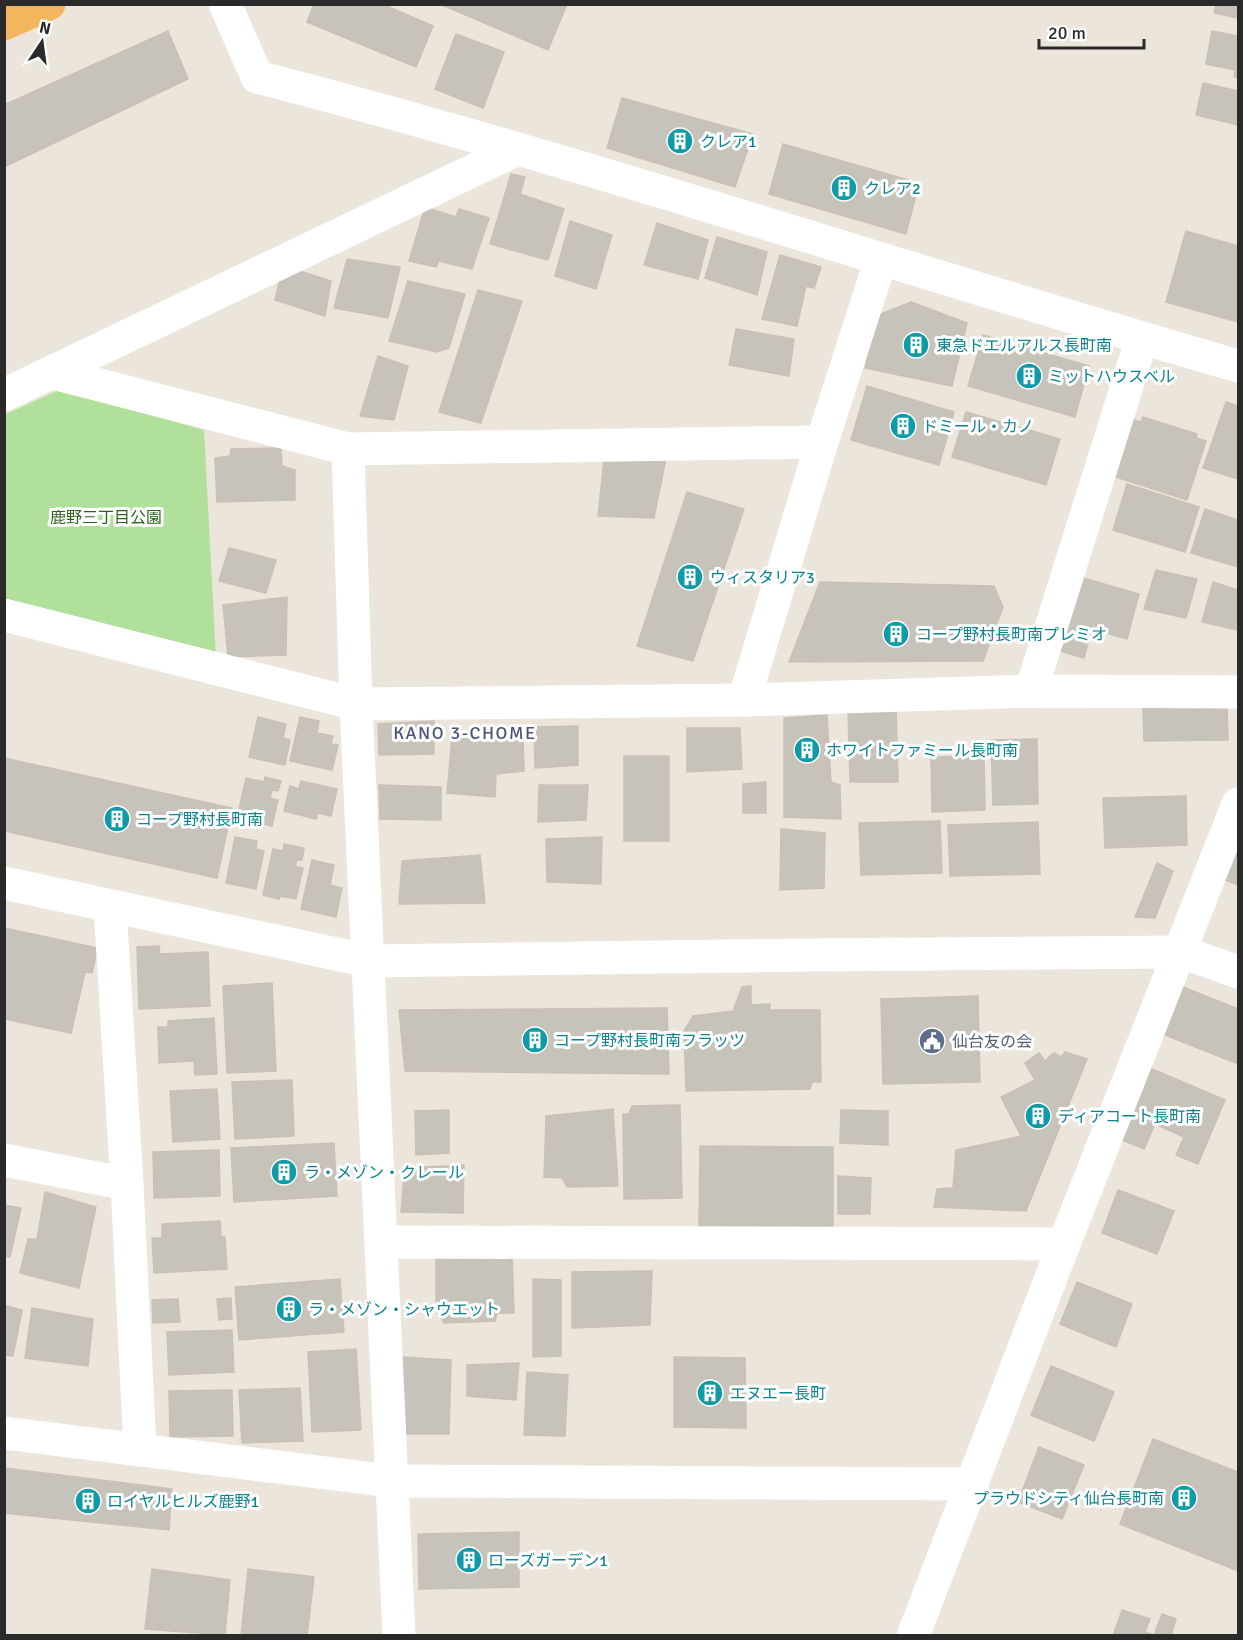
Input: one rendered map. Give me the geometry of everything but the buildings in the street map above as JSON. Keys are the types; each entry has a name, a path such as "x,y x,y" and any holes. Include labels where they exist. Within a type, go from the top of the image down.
{"highway":[{"path":"4,24 49,4"}],"street":[{"path":"225,4 257,77 372,106 1239,366"},
{"path":"4,395 518,149"},
{"path":"744,700 822,442 881,259"},
{"path":"1031,691 1142,338"},
{"path":"53,373 348,449 822,442"},
{"path":"348,449 356,704 399,1635"},
{"path":"4,615 356,704 744,700 1031,691 1239,692"},
{"path":"913,1635 1064,1244 1239,804"},
{"path":"4,883 369,961 810,954 1181,952 1239,972"},
{"path":"110,907 140,1449"},
{"path":"4,1160 127,1184"},
{"path":"381,1242 1064,1244"},
{"path":"4,1433 391,1481 973,1484"}],"green space":[{"name":"鹿野三丁目公園","path":"59,390 204,430 216,658 5,604 4,415"}],"place":[{"name":"クレア1","path":"680,141"},
{"name":"クレア2","path":"844,188"},
{"name":"東急ドエルアルス長町南","path":"916,345"},
{"name":"ミットハウスベル","path":"1029,376"},
{"name":"ドミール・カノ","path":"903,426"},
{"name":"ウィスタリア3","path":"690,577"},
{"name":"コープ野村長町南プレミオ","path":"896,634"},
{"name":"ホワイトファミール長町南","path":"807,750"},
{"name":"コープ野村長町南","path":"117,819"},
{"name":"コープ野村長町南フラッツ","path":"535,1040"},
{"name":"仙台友の会","path":"932,1041"},
{"name":"ディアコート長町南","path":"1038,1116"},
{"name":"ラ・メゾン・クレール","path":"284,1172"},
{"name":"ラ・メゾン・シャウエット","path":"289,1309"},
{"name":"エヌエー長町","path":"710,1393"},
{"name":"プラウドシティ仙台長町南","path":"1184,1498"},
{"name":"ロイヤルヒルズ鹿野1","path":"88,1501"},
{"name":"ローズガーデン1","path":"469,1560"}],"district":[{"name":"KANO 3-CHOME","path":"465,733"}]}
